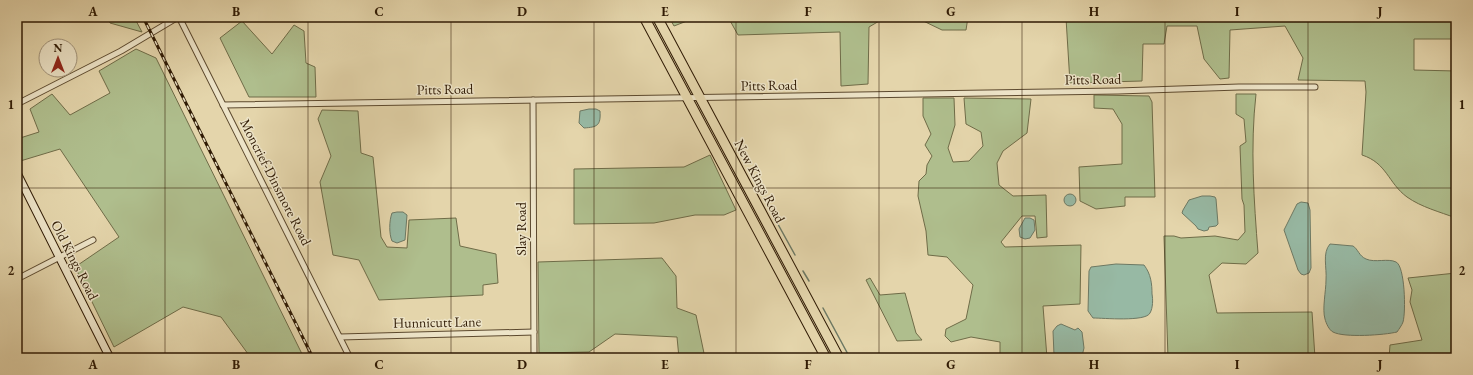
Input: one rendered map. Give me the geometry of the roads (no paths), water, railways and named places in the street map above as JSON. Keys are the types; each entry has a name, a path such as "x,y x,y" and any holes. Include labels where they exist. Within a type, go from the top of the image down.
{"highway":[{"name":"New Kings Road","path":"644,17 826,358"},
{"name":"New Kings Road","path":"657,17 839,358"}],"street":[{"path":"17,104 121,51 179,17"},
{"name":"Moncrief-Dinsmore Road","path":"179,17 350,358"},
{"name":"Pitts Road","path":"223,105 1118,91 1239,87 1315,87"},
{"name":"Slay Road","path":"533,100 534,358"},
{"name":"Old Kings Road","path":"17,173 110,358"},
{"path":"17,279 94,240"},
{"path":"782,277 792,271"},
{"name":"Hunnicutt Lane","path":"340,337 534,332"}],"waterway":[{"path":"769,208 795,255"},
{"path":"803,271 809,281"},
{"path":"823,308 850,358"}],"railway":[{"path":"143,17 313,358"}]}
